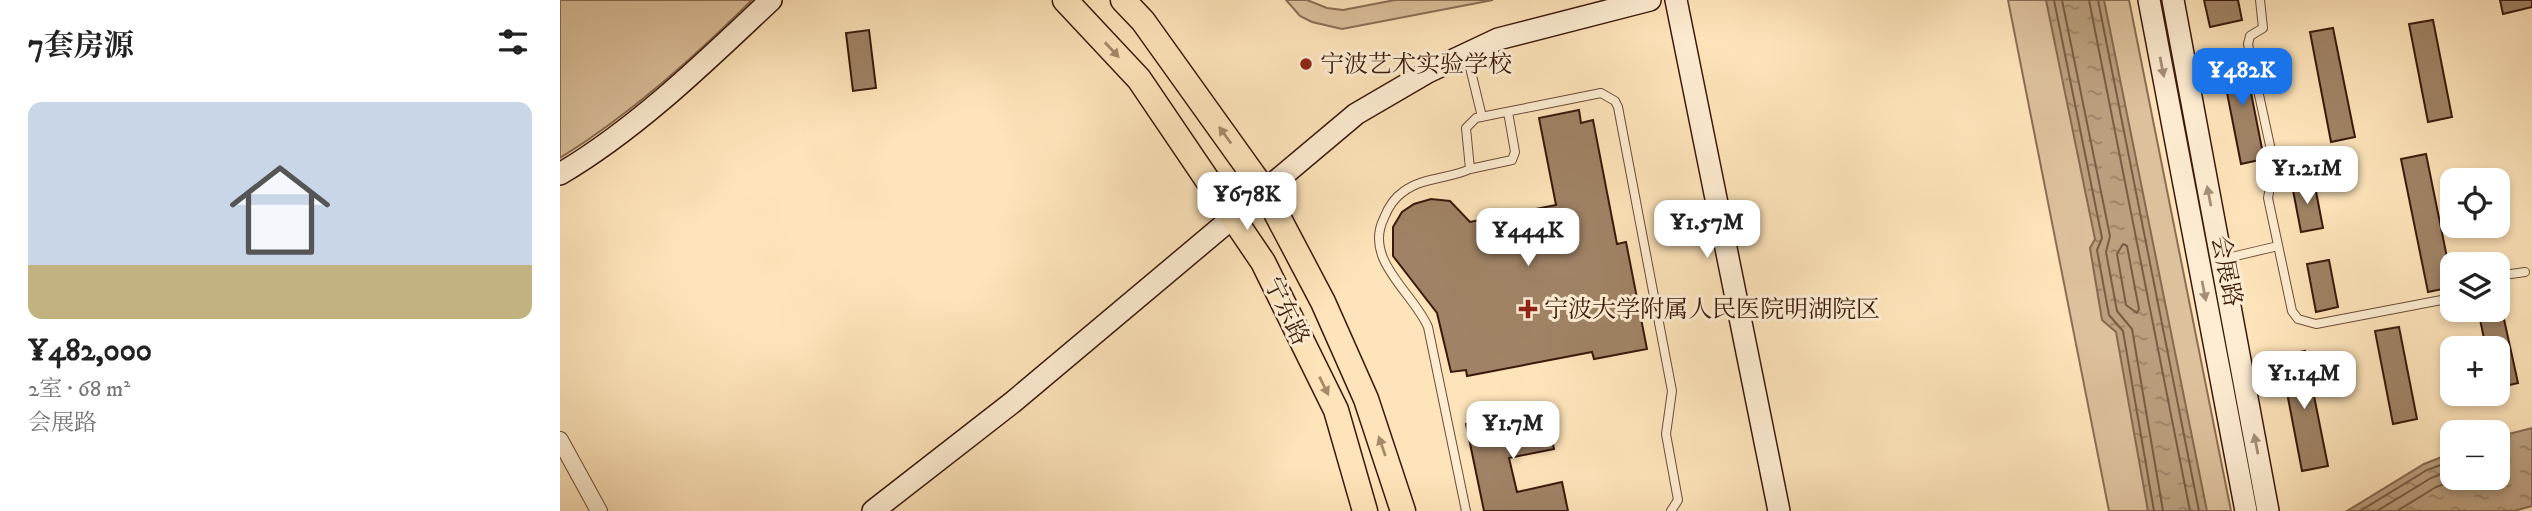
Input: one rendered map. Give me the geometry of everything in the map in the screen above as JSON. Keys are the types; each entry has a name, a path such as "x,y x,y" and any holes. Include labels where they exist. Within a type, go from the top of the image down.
{"main road":[{"name":"宁东路","path":"1065,0 1139,79 1263,262 1336,410 1365,511"},
{"name":"宁东路","path":"1123,0 1143,20 1264,190 1322,302 1366,399 1403,511"}],"street":[{"path":"560,174 603,145 678,85 771,0"},
{"path":"873,511 1013,402 1356,114 1428,72 1498,39 1650,0"},
{"path":"1676,0 1779,511"},
{"name":"会展路","path":"2149,0 2246,511"},
{"name":"会展路","path":"2173,0 2268,511"},
{"path":"560,440 599,511"}],"lane":[{"path":"2260,0 2263,28 2250,36 2248,44 2274,164 2267,188 2292,311 2298,319 2307,323 2440,300"},
{"path":"1466,54 1482,117"},
{"path":"1470,169 1466,128 1482,117 1601,93 1615,101 1672,391 1665,434 1678,500 1671,511"},
{"path":"1466,511 1428,327 1421,310 1387,266 1378,239 1380,225 1389,206 1404,191 1428,180 1512,160 1515,152 1508,112"},
{"path":"2221,259 2278,246"},
{"path":"2510,274 2525,272"}],"shaded area":[{"path":"560,0 752,0 660,84 612,123 560,158"},
{"path":"1286,0 1307,0 1327,8 1343,10 1395,0 1493,0 1342,29 1312,22 1300,16"},
{"path":"2008,0 2129,0 2231,511 2109,511"}],"water":[{"path":"2046,0 2104,0 2207,511 2148,511 2116,332 2102,320 2090,248 2095,239"},
{"path":"2532,428 2532,506 2514,511 2347,511 2424,464 2440,458 2440,490 2510,490 2510,434"}],"building":[{"path":"2204,0 2238,0 2242,20 2210,27"},
{"path":"2500,0 2532,0 2532,7 2503,14"},
{"path":"2433,20 2452,117 2428,122 2409,24"},
{"path":"2333,28 2355,137 2331,142 2310,32"},
{"path":"869,30 876,88 853,91 846,33"},
{"path":"2243,52 2264,159 2241,164 2220,57"},
{"path":"1579,110 1581,123 1593,120 1617,244 1626,242 1647,349 1594,359 1592,352 1467,376 1466,370 1451,372 1437,313 1393,256 1393,227 1402,212 1414,204 1431,199 1450,201 1470,222 1556,205 1539,118"},
{"path":"2426,154 2440,223 2440,238 2443,238 2446,252 2440,252 2440,290 2428,292 2401,159"},
{"path":"2314,181 2323,228 2301,232 2292,185"},
{"path":"2329,260 2338,307 2316,312 2307,264"},
{"path":"2481,322 2505,322 2508,336 2483,336"},
{"path":"2399,327 2417,419 2393,424 2375,331"},
{"path":"2510,346 2518,383 2510,385"},
{"path":"2305,351 2328,466 2302,471 2280,356"},
{"path":"1545,406 1554,449 1509,458 1517,492 1562,482 1568,511 1484,511 1466,424"}],"place":[{"name":"宁波艺术实验学校","path":"1306,64"},
{"name":"宁波大学附属人民医院明湖院区","path":"1528,309"}]}
